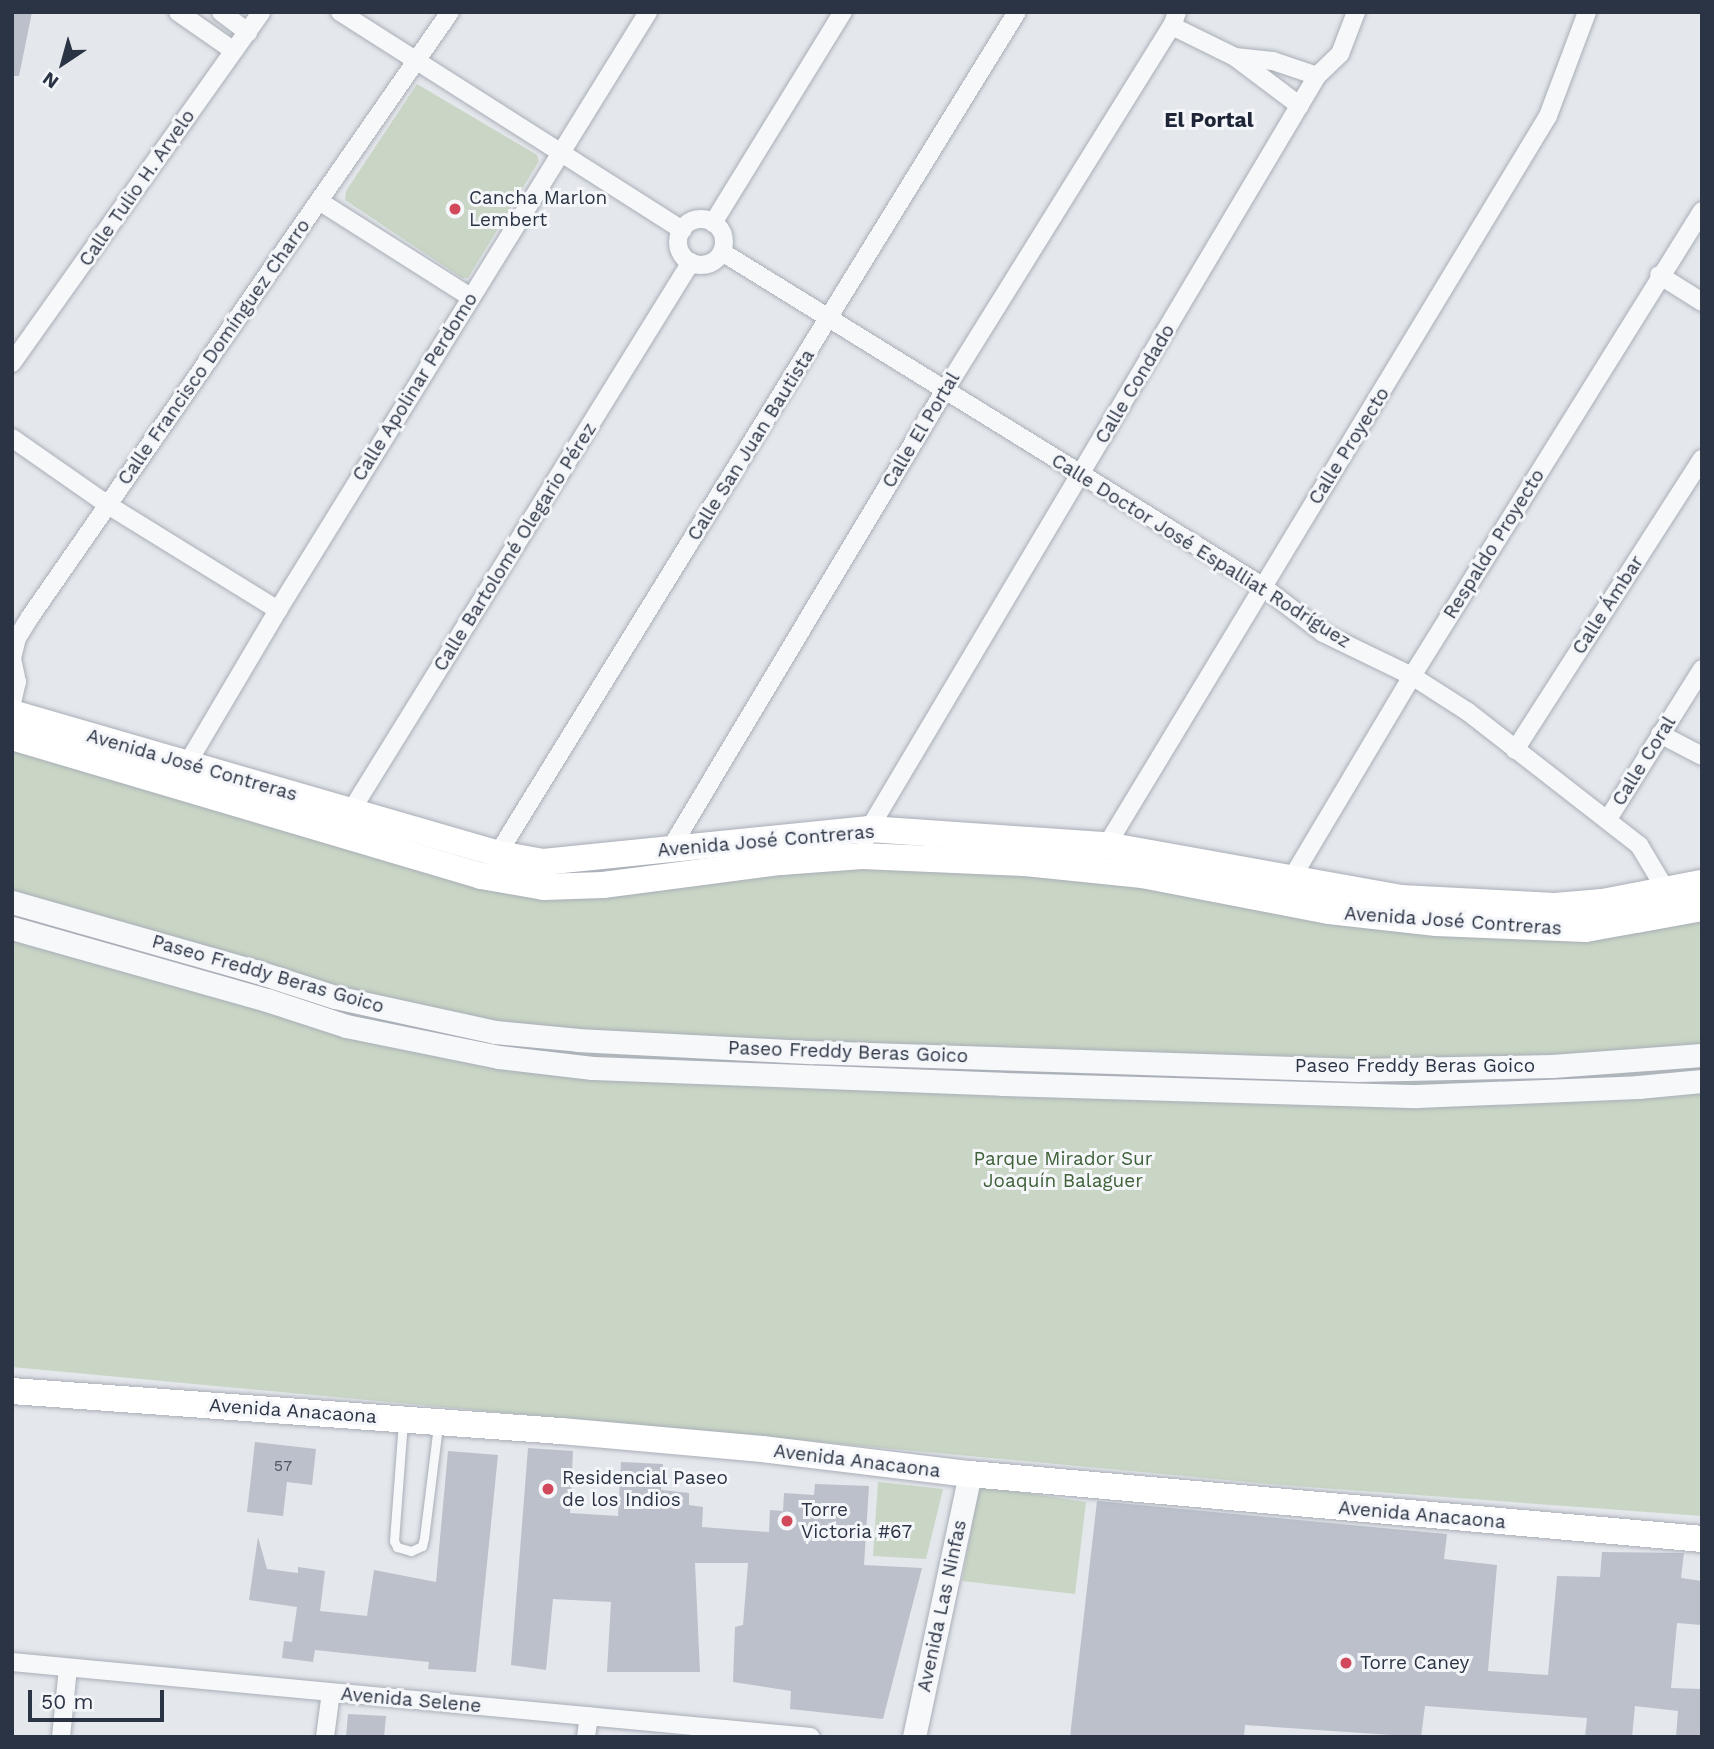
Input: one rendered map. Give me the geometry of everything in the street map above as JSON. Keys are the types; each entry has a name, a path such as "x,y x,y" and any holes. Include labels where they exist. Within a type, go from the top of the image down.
{"main road":[{"name":"Avenida José Contreras","path":"12,713 187,764 481,876 544,887 603,885 781,862 862,856 1026,863 1142,875 1341,912 1436,923 1564,930 1667,902 1702,883"},
{"name":"Avenida José Contreras","path":"12,737 345,822 543,862 869,829 1106,845 1401,898 1555,906 1667,902 1702,908"},
{"name":"Avenida Anacaona","path":"12,1391 403,1419 762,1449 970,1474 1702,1539"}],"street":[{"path":"178,12 234,51"},
{"path":"221,12 248,32"},
{"name":"Calle Tulio H. Arvelo","path":"12,363 261,12"},
{"path":"340,12 558,154 682,230"},
{"name":"Calle Francisco Domínguez Charro","path":"12,703 17,682 12,658 17,638 450,12"},
{"name":"Calle Apolinar Perdomo","path":"187,764 278,610 648,12"},
{"path":"713,223 843,12"},
{"name":"Calle San Juan Bautista","path":"481,876 499,854 1017,12"},
{"name":"Calle Condado","path":"862,856 869,829 1317,76 1340,54 1356,12"},
{"name":"Calle Proyecto","path":"1091,870 1262,586 1407,353 1548,116 1587,12"},
{"path":"1175,19 1235,57 1300,106"},
{"name":"Calle El Portal","path":"670,851 945,390 1175,19"},
{"path":"1235,57 1273,61 1317,76"},
{"path":"319,201 470,297"},
{"name":"Respaldo Proyecto","path":"1290,880 1412,676 1659,275 1702,211"},
{"path":"696,220 713,223 723,236 722,252 709,264 691,262 680,250 682,230 696,220"},
{"name":"Calle Doctor José Espalliat Rodríguez","path":"722,252 1262,586 1323,633 1412,676 1468,712 1639,845 1667,902"},
{"name":"Calle Bartolomé Olegario Pérez","path":"345,822 691,262"},
{"path":"1659,275 1702,302"},
{"path":"12,438 108,505 278,610"},
{"name":"Calle Ámbar","path":"1515,750 1702,459"},
{"name":"Calle Coral","path":"1608,819 1702,669"},
{"path":"1660,734 1702,756"},
{"name":"Paseo Freddy Beras Goico","path":"12,902 335,997 495,1032 593,1041 810,1052 1357,1070 1514,1068 1702,1055"},
{"name":"Paseo Freddy Beras Goico","path":"12,928 267,1000 346,1026 499,1057 605,1068 1063,1086 1417,1096 1625,1088 1702,1081"},
{"path":"1062,1060 1063,1086"},
{"name":"Avenida Las Ninfas","path":"914,1737 970,1474"},
{"name":"Avenida Selene","path":"12,1662 810,1737"},
{"path":"61,1737 68,1668"},
{"path":"325,1737 331,1692"},
{"path":"586,1737 589,1716"}],"lane":[{"path":"403,1419 394,1541 397,1547 411,1551 422,1546 424,1538 438,1422"}],"green space":[{"path":"417,84 537,155 539,161 468,278 462,278 345,200 346,191"},
{"name":"Parque Mirador Sur Joaquín Balaguer","path":"12,747 495,889 882,866 1702,917 1702,1516 1281,1485 12,1367"},
{"path":"878,1482 943,1489 926,1559 873,1556"},
{"path":"979,1486 1086,1502 1075,1594 962,1581"}],"building":[{"path":"12,12 32,12 19,76 12,76"},
{"path":"255,1442 316,1449 312,1485 287,1482 283,1516 247,1512"},
{"path":"528,1448 573,1451 570,1513 618,1516 621,1462 663,1464 661,1490 689,1493 689,1505 703,1507 702,1527 769,1532 770,1510 783,1511 784,1493 814,1495 815,1484 869,1486 864,1565 922,1568 883,1719 790,1709 791,1691 733,1682 735,1627 743,1625 748,1563 695,1563 700,1672 607,1672 611,1602 553,1599 546,1670 511,1665"},
{"path":"448,1451 498,1455 476,1672 428,1669 429,1662 315,1650 313,1662 282,1658 284,1641 292,1642 297,1607 249,1600 258,1537 267,1569 298,1573 298,1567 325,1571 320,1611 367,1616 374,1570 436,1582"},
{"path":"1097,1501 1447,1534 1444,1559 1497,1565 1488,1671 1548,1675 1557,1576 1600,1577 1602,1552 1684,1553 1681,1578 1702,1581 1702,1625 1677,1623 1671,1688 1702,1689 1702,1737 1676,1737 1678,1711 1635,1706 1632,1737 1585,1737 1587,1718 1425,1706 1421,1737 1245,1725 1244,1737 1070,1737"},
{"path":"348,1714 386,1716 384,1737 346,1737"}],"place":[{"name":"Cancha Marlon Lembert","path":"455,209"},
{"name":"Residencial Paseo de los Indios","path":"548,1489"},
{"name":"Torre Victoria #67","path":"787,1521"},
{"name":"Torre Caney","path":"1346,1663"}],"district":[{"name":"El Portal","path":"1209,120"}]}
